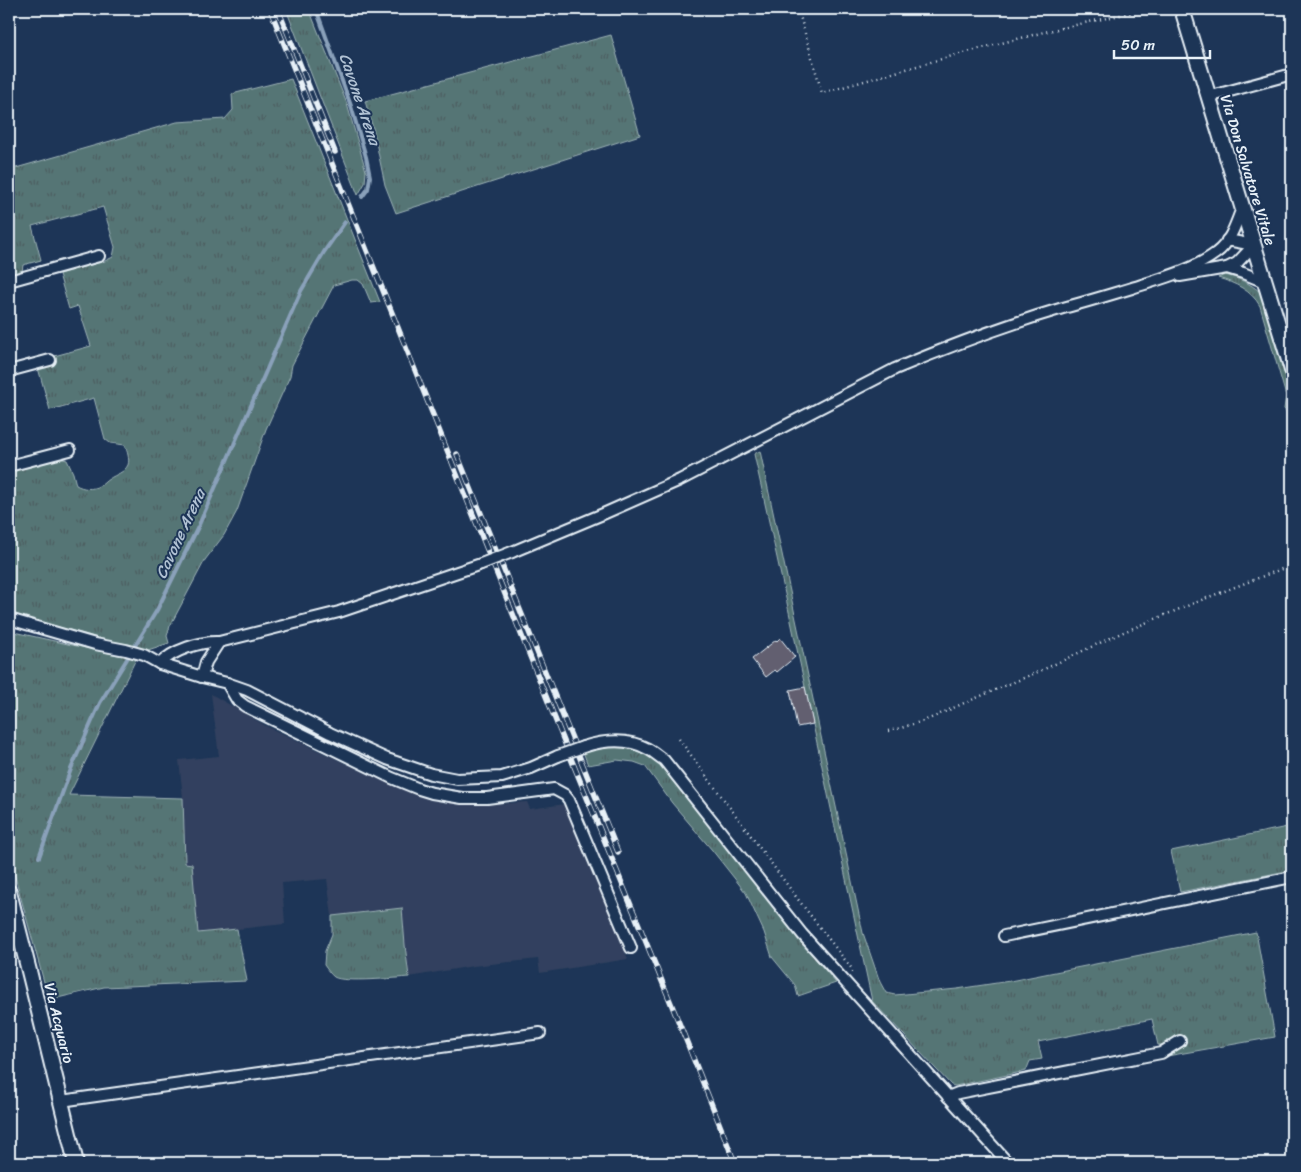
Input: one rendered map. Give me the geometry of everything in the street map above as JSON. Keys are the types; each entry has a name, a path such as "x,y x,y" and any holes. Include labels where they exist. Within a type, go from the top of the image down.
{"street":[{"name":"Via Don Salvatore Vitale","path":"1182,9 1292,370"},
{"path":"1208,97 1292,74"},
{"path":"160,664 176,652 203,643 219,642 339,612 481,564 680,480 895,369 966,340 1021,321 1162,279 1199,263 1224,246 1236,226 1242,208"},
{"path":"1227,240 1254,245"},
{"path":"1162,279 1227,268 1237,263 1254,245"},
{"path":"9,281 99,256"},
{"path":"1227,268 1264,282"},
{"path":"9,372 50,360"},
{"path":"9,466 70,450"},
{"path":"9,619 95,644 144,655 160,664 247,690 330,733 387,759 431,774 457,778 502,777 532,768 583,746 610,741 637,744 649,749 664,760 802,934 1008,1163"},
{"path":"202,677 206,662 219,642"},
{"path":"227,683 237,700 245,706 384,774 419,789 462,798 487,798 554,789 565,794 631,948"},
{"path":"1004,936 1292,877"},
{"name":"Via Acquario","path":"9,892 76,1163"},
{"path":"61,1101 540,1033"},
{"path":"948,1097 958,1093 1161,1053 1180,1041"}],"path":[{"path":"798,9 822,94 998,44 1147,9"},
{"path":"888,731 929,719 1040,672 1121,633 1292,565"},
{"path":"679,739 852,969 853,976 847,984"}],"shaded area":[{"path":"211,694 266,726 398,788 433,800 474,805 527,802 530,809 565,804 628,959 540,973 538,959 473,966 409,977 402,908 332,916 327,879 282,883 285,924 198,933 192,864 185,864 183,798 179,760 219,756"}],"green space":[{"path":"286,9 309,9 347,104 366,171 365,183 358,195"},
{"path":"611,35 640,135 396,213 385,185 373,128 365,101"},
{"path":"291,79 380,302 371,303 363,284 358,280 334,285 292,365 290,376 266,429 237,511 224,535 205,560 170,626 167,636 169,643 145,651 9,612 9,471 46,460 67,460 76,485 90,488 100,485 122,472 128,465 129,460 125,445 110,443 105,439 94,398 50,410 36,361 91,346 78,306 69,309 59,274 113,257 115,247 103,207 32,226 41,260 23,265 22,271 9,275 9,170 177,122 225,119 233,110 232,94"},
{"path":"1225,275 1244,281 1260,292 1292,395 1292,418 1284,409 1286,396 1260,306 1242,288 1218,278"},
{"path":"760,451 863,933 880,982 886,993 895,995 957,989 1010,981 1256,932 1275,1037 1167,1056 1163,1045 1158,1045 1152,1019 1038,1042 1042,1059 1030,1061 1026,1071 955,1086 951,1085 872,1001 754,454"},
{"path":"9,631 122,656 124,653 136,659 69,795 183,798 185,863 192,864 198,933 237,929 247,981 104,987 49,1000 9,855"},
{"path":"623,745 644,753 662,765 757,883 802,943 836,983 798,996 795,985 772,957 764,932 746,893 672,803 645,766 634,762 617,760 588,765 582,749"},
{"path":"1292,826 1292,870 1180,892 1171,851"},
{"path":"402,908 409,977 348,980 339,979 331,974 324,965 325,951 332,934 332,916"}],"building":[{"path":"780,638 795,657 777,672 775,670 766,677 752,659"},
{"path":"805,687 813,724 797,727 790,690"}],"waterway":[{"name":"Cavone Arena","path":"316,9 351,106 366,157 370,177 368,189 362,197"},
{"name":"Cavone Arena","path":"39,857 71,769 100,703 157,610 198,527 301,291 324,252 345,222"}],"railway":[{"path":"270,9 735,1163"},
{"path":"278,9 335,152"},
{"path":"457,454 618,852"}]}
